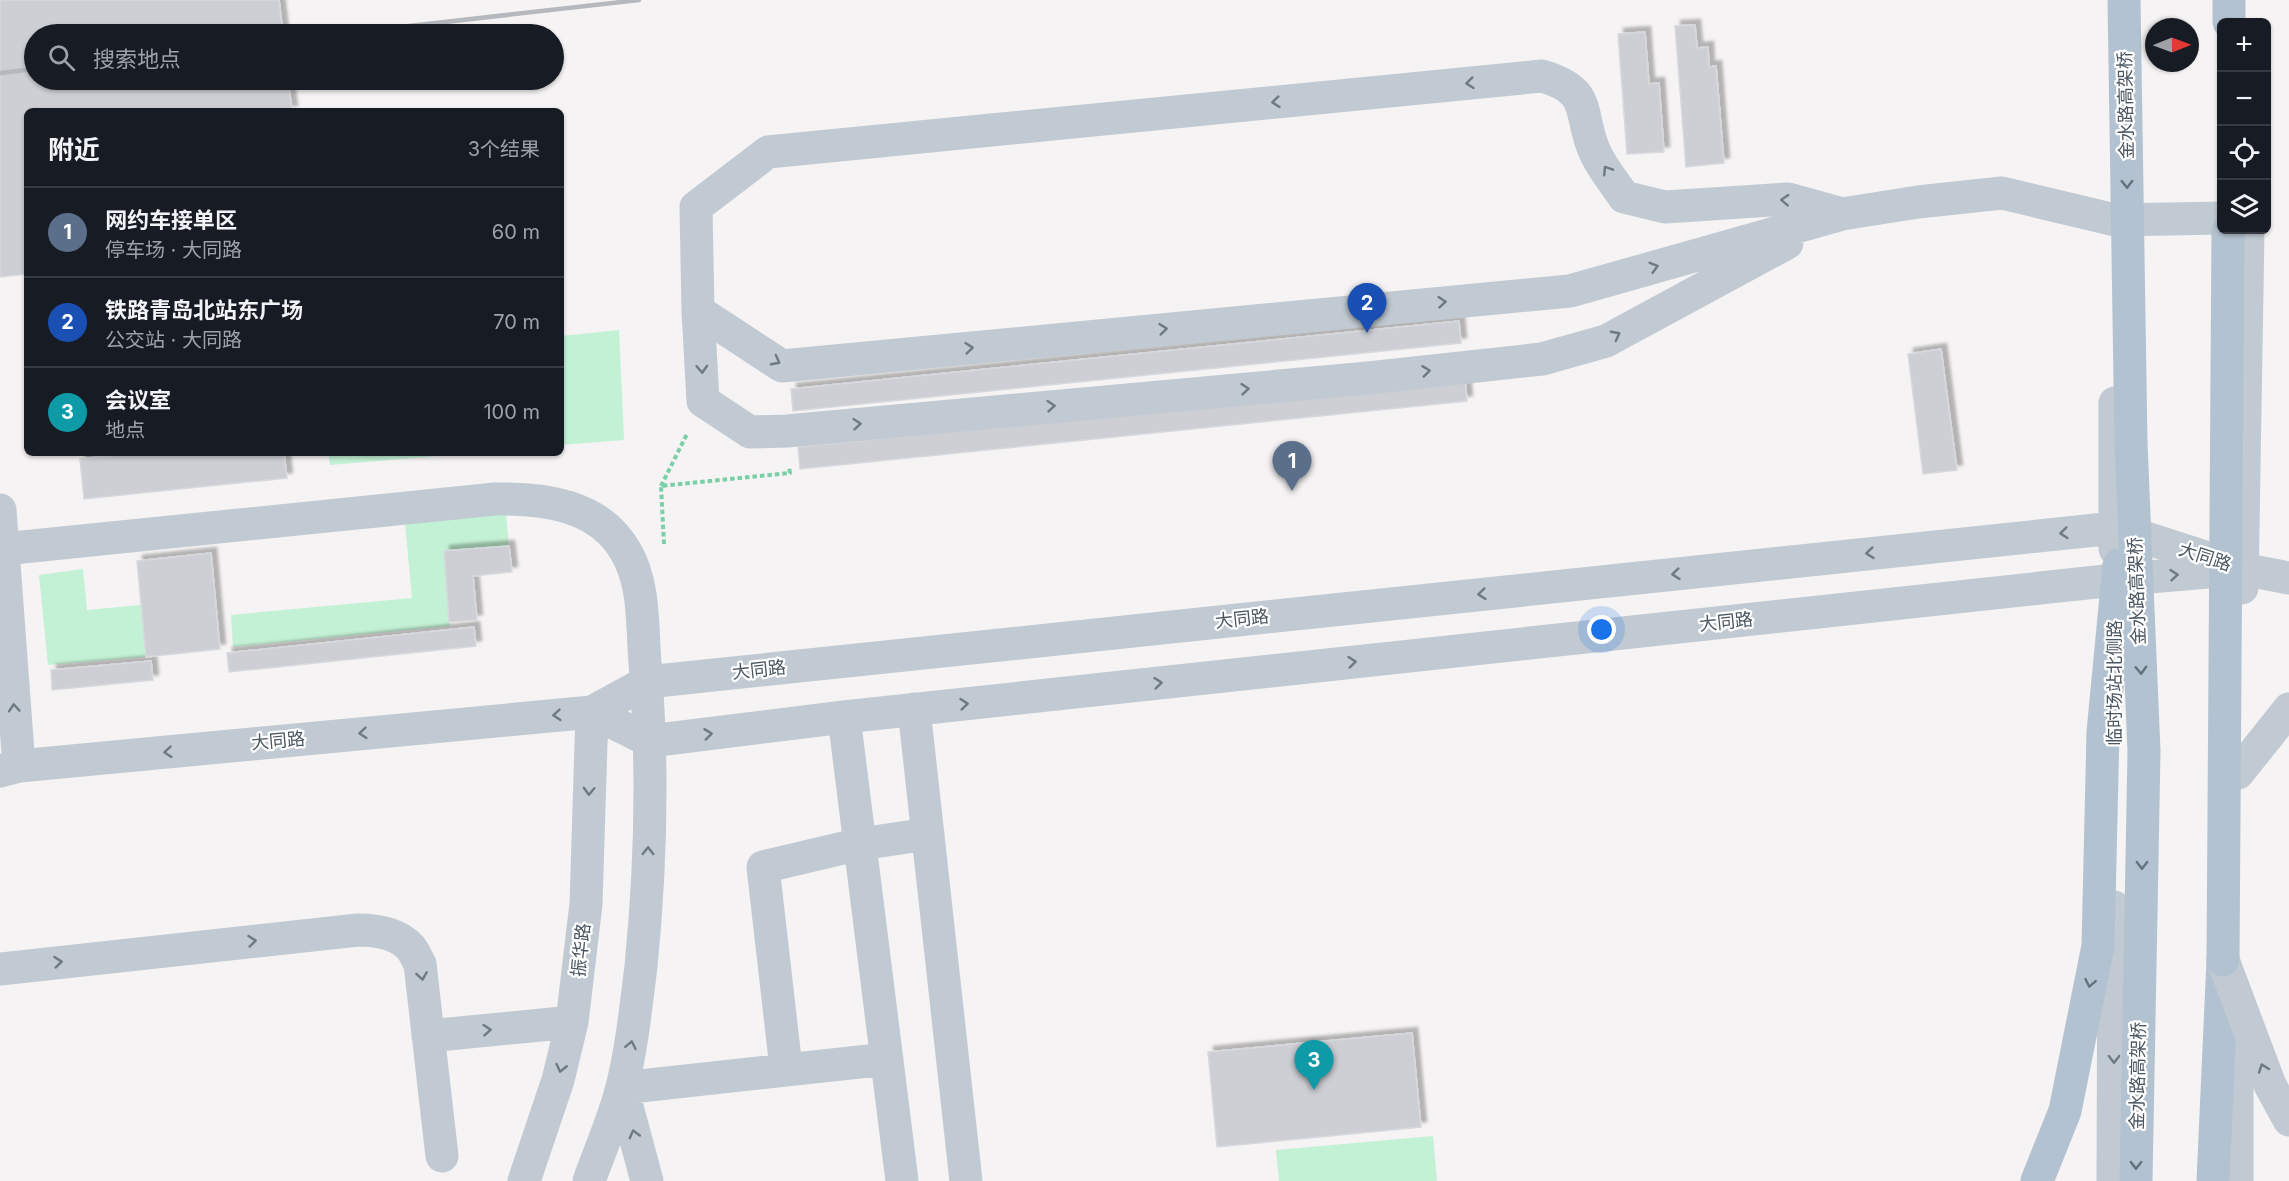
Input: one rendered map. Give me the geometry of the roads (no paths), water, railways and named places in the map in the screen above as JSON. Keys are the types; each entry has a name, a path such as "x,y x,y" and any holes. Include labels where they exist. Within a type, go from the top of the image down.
{"main road":[{"name":"金水路高架桥","path":"2124,0 2131,444 2144,752 2136,1181"},
{"path":"2229,0 2229,18"},
{"path":"2213,1181 2223,960 2228,234"},
{"path":"2037,1181 2065,1110 2098,946 2103,732 2131,444"}],"street":[{"path":"1542,76 1560,81 1579,96 1594,151 1624,197 1665,207 1788,199 1842,214 1605,341 1542,359 1368,378 787,431 750,432 703,401 696,207 768,152 1542,76"},
{"path":"699,311 782,366 1570,291 1842,214 1918,202 2002,193 2115,220 2217,218"},
{"name":"临时场站北侧路","path":"2113,1181 2115,220"},
{"path":"2237,1181 2238,773 2248,234"},
{"path":"3,549 495,499 524,498 569,506 590,516 612,533 626,551 634,569 639,594 650,741 647,903 634,1028 622,1088 589,1181"},
{"path":"0,510 9,768"},
{"name":"大同路","path":"9,768 592,712 646,682 2115,528 2242,569"},
{"path":"2242,569 2289,578"},
{"name":"大同路","path":"650,741 843,717 2115,580 2242,569"},
{"path":"2238,773 2289,709"},
{"path":"914,710 966,1181"},
{"path":"592,712 650,741"},
{"name":"振华路","path":"524,1181 558,1080 572,1022 586,904 592,712"},
{"path":"843,717 902,1181"},
{"path":"786,1068 764,867 860,844 928,834"},
{"path":"0,969 358,930 373,930 392,935 410,946 420,964 442,1156"},
{"path":"2223,960 2270,1085 2289,1120"},
{"path":"428,1036 572,1022"},
{"path":"622,1088 786,1068 887,1059"},
{"path":"622,1088 647,1181"}],"railway":[{"path":"427,24 639,0"},
{"path":"0,73 24,70"}],"place":[{"name":"铁路青岛北站东广场","path":"1367,333"},
{"name":"网约车接单区","path":"1292,491"},
{"name":"会议室","path":"1314,1090"}]}
